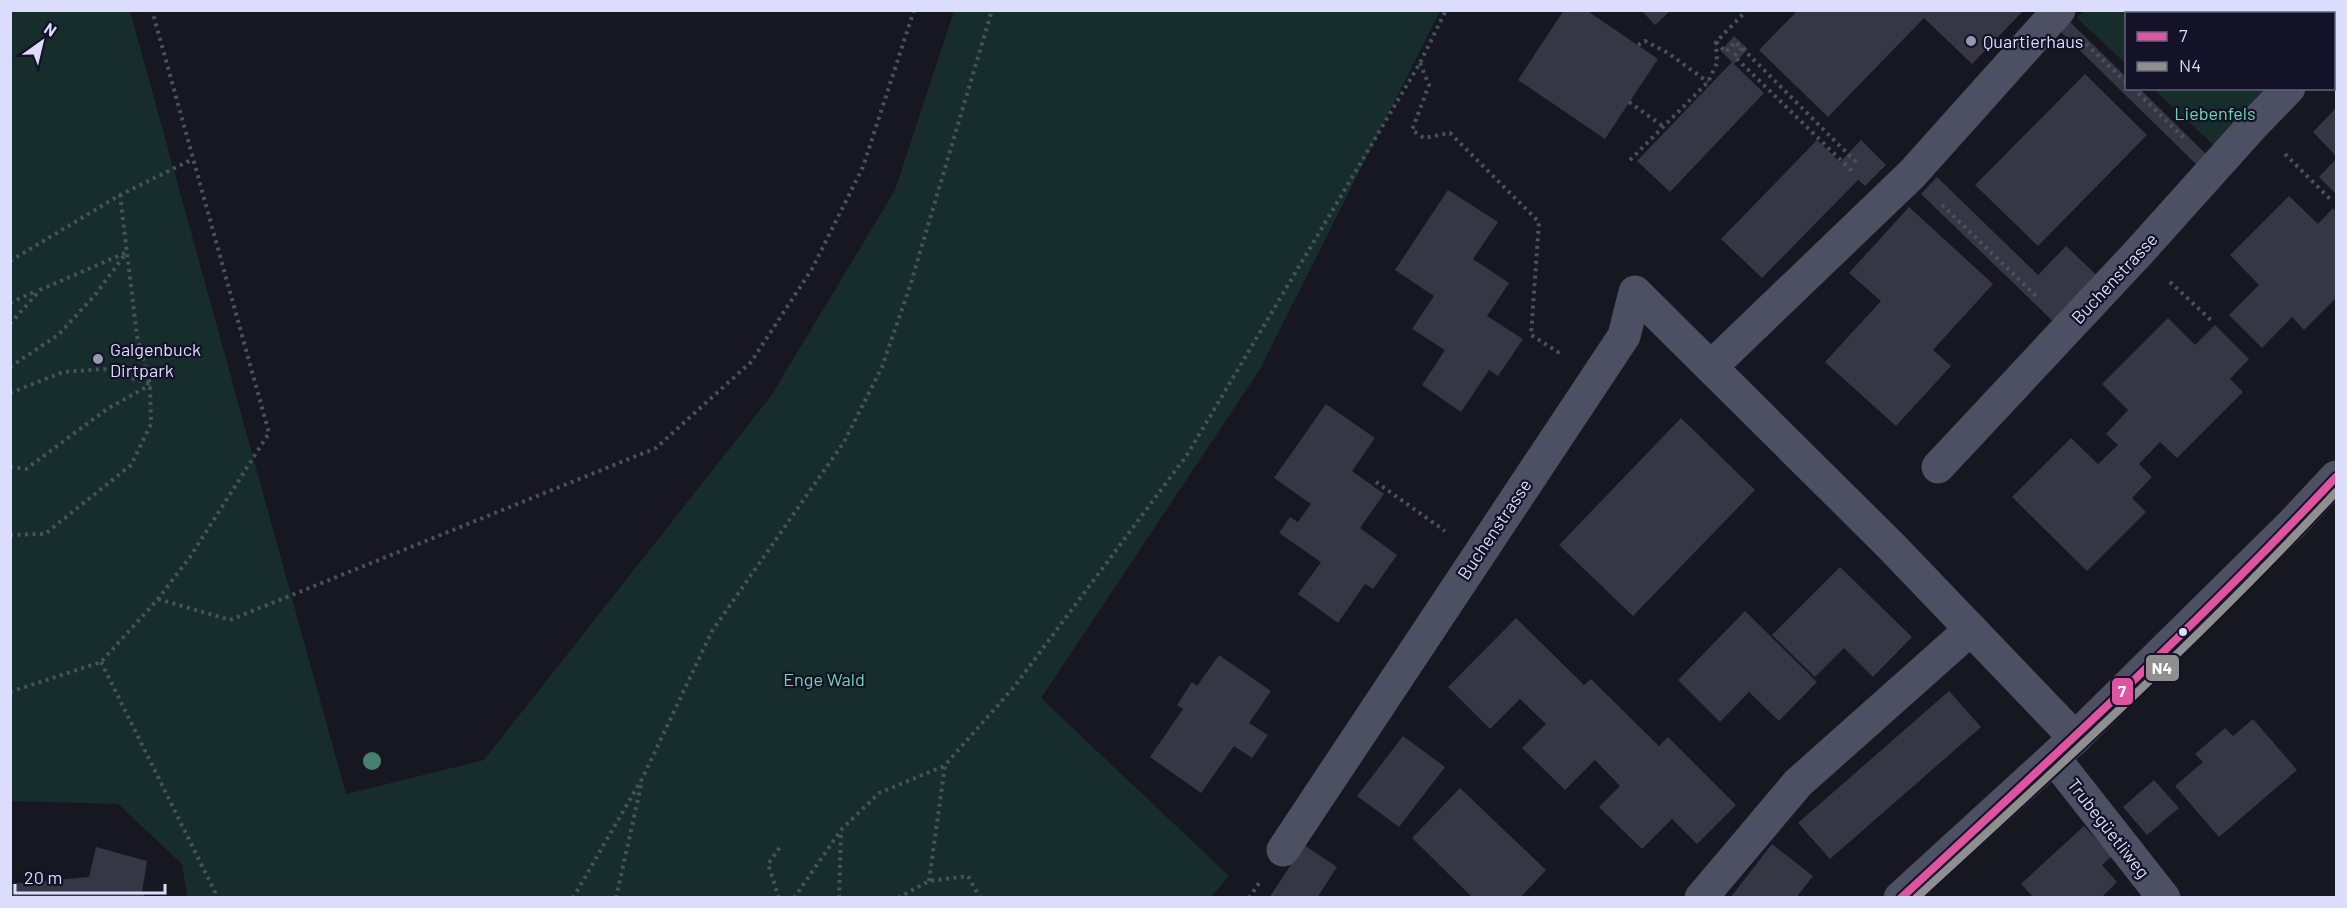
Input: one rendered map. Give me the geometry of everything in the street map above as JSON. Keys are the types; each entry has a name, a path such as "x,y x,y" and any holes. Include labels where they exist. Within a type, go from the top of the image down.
{"street":[{"path":"1711,367 1912,174 2059,10"},
{"name":"Buchenstrasse","path":"1938,467 2287,90"},
{"name":"Buchenstrasse","path":"1283,850 1624,336 1635,292 1884,538 1971,629 2065,748"},
{"path":"1900,897 2065,748 2337,477"},
{"path":"1701,897 1798,783 1971,629"},
{"name":"Trubegüetliweg","path":"2065,748 2164,897"}],"path":[{"path":"10,692 101,662 158,599 190,557 269,433 152,10"},
{"path":"158,599 230,620 656,448 752,362 812,268 863,167 914,10"},
{"path":"573,897 643,777 712,632 844,442 882,367 910,286 992,10"},
{"path":"794,897 841,830 879,793 945,765 1014,687 1187,455 1420,63 1446,10"},
{"path":"1630,160 1708,82 1717,63 1716,42 1746,10"},
{"path":"1638,45 1645,41 1668,53 1708,82"},
{"path":"1716,42 1726,52 1735,42 1742,48 1868,173"},
{"path":"1742,48 1734,56 1884,200"},
{"path":"1420,63 1429,85 1412,130 1424,138 1450,134 1539,222 1531,335 1558,352 1565,346"},
{"path":"2135,90 2215,168"},
{"path":"1629,102 1664,127"},
{"path":"2254,124 2332,201"},
{"path":"10,261 120,195 193,159"},
{"path":"10,535 45,534 131,465 150,424 150,385 137,336 120,195"},
{"path":"1952,214 2027,287"},
{"path":"10,303 126,252"},
{"path":"10,367 58,335 95,295 126,252"},
{"path":"2139,252 2213,322"},
{"path":"10,324 40,290"},
{"path":"10,393 63,372 83,370 104,369 150,385"},
{"path":"10,467 26,469 107,409 150,385"},
{"path":"1376,482 1437,524 1476,556"},
{"path":"101,662 218,897"},
{"path":"928,881 945,765"},
{"path":"616,897 643,777"},
{"path":"839,897 841,830"},
{"path":"779,897 768,864 780,848"},
{"path":"897,897 928,881 968,876 980,897"}],"green space":[{"name":"Enge Wald","path":"11,10 130,11 346,794 484,760 771,396 895,190 954,11 1440,11 1260,369 1041,698 1229,876 1210,898 187,897 182,864 118,804 11,801"},
{"path":"2314,10 2316,12 2125,12 2125,63 2077,18 2084,11"},
{"name":"Liebenfels","path":"2154,90 2270,90 2216,147"}],"building":[{"path":"1564,10 1586,10 1658,59 1605,139 1518,80"},
{"path":"1641,10 1671,10 1655,25"},
{"path":"1798,10 2024,10 1972,64 1924,18 1828,117 1759,50"},
{"path":"2070,22 2125,76 2125,90 2141,90 2209,157 2199,167 2060,31"},
{"path":"1734,36 1748,49 1734,64 1764,93 1670,192 1637,161 1732,62 1721,51"},
{"path":"2085,74 2147,135 2038,246 1975,185"},
{"path":"2336,108 2336,156 2313,132"},
{"path":"1817,140 1840,162 1861,140 1886,165 1865,186 1858,180 1762,278 1721,239"},
{"path":"2336,159 2336,194 2319,177"},
{"path":"1937,177 2038,275 2066,246 2106,284 2062,330 1921,194"},
{"path":"1448,190 1498,222 1473,259 1509,283 1487,316 1523,339 1498,376 1489,370 1461,412 1422,385 1445,350 1412,329 1434,296 1395,270"},
{"path":"2289,196 2318,224 2333,208 2336,212 2336,298 2304,330 2292,317 2262,348 2229,315 2259,285 2230,255"},
{"path":"1909,207 1993,284 1933,350 1951,366 1896,426 1825,362 1881,301 1849,273"},
{"path":"2168,318 2195,345 2215,325 2249,359 2230,379 2243,392 2177,458 2160,442 2139,464 2152,477 2132,498 2146,512 2087,571 2012,497 2071,438 2098,464 2118,445 2106,434 2128,410 2102,384"},
{"path":"1326,404 1375,438 1352,471 1384,494 1360,528 1397,555 1373,589 1365,584 1338,623 1298,594 1321,562 1279,533 1290,517 1298,522 1311,504 1274,478"},
{"path":"1681,418 1755,490 1633,616 1559,545"},
{"path":"1840,567 1912,637 1873,677 1844,648 1815,677 1772,635"},
{"path":"1745,611 1817,682 1779,721 1749,692 1720,722 1678,680"},
{"path":"1516,618 1584,685 1591,679 1659,746 1668,737 1736,805 1697,844 1672,819 1642,849 1599,807 1620,786 1595,760 1565,790 1522,748 1546,724 1520,699 1490,729 1448,687"},
{"path":"1219,655 1271,691 1249,723 1268,735 1252,758 1234,746 1201,793 1150,757 1183,709 1177,705 1192,682 1197,686"},
{"path":"1949,691 1981,727 1830,859 1798,823"},
{"path":"2253,719 2297,770 2219,837 2175,786 2203,762 2195,754 2225,728 2233,736"},
{"path":"1403,736 1445,767 1399,827 1357,796"},
{"path":"2154,780 2179,808 2147,835 2123,807"},
{"path":"1460,788 1546,870 1520,898 1473,898 1412,838"},
{"path":"2084,826 2112,856 2102,865 2117,882 2101,898 2034,898 2021,884"},
{"path":"1772,844 1813,876 1796,898 1730,898"},
{"path":"1304,845 1337,867 1317,898 1269,898"},
{"path":"96,847 147,861 142,893 146,898 10,898 10,884 89,877"}],"transit line":[{"name":"7","path":"1901,898 2177,639 2336,477"},
{"name":"N4","path":"1916,898 2183,648 2336,492"}],"place":[{"name":"Quartierhaus","path":"1971,41"},
{"name":"Galgenbuck Dirtpark","path":"98,359"}]}
